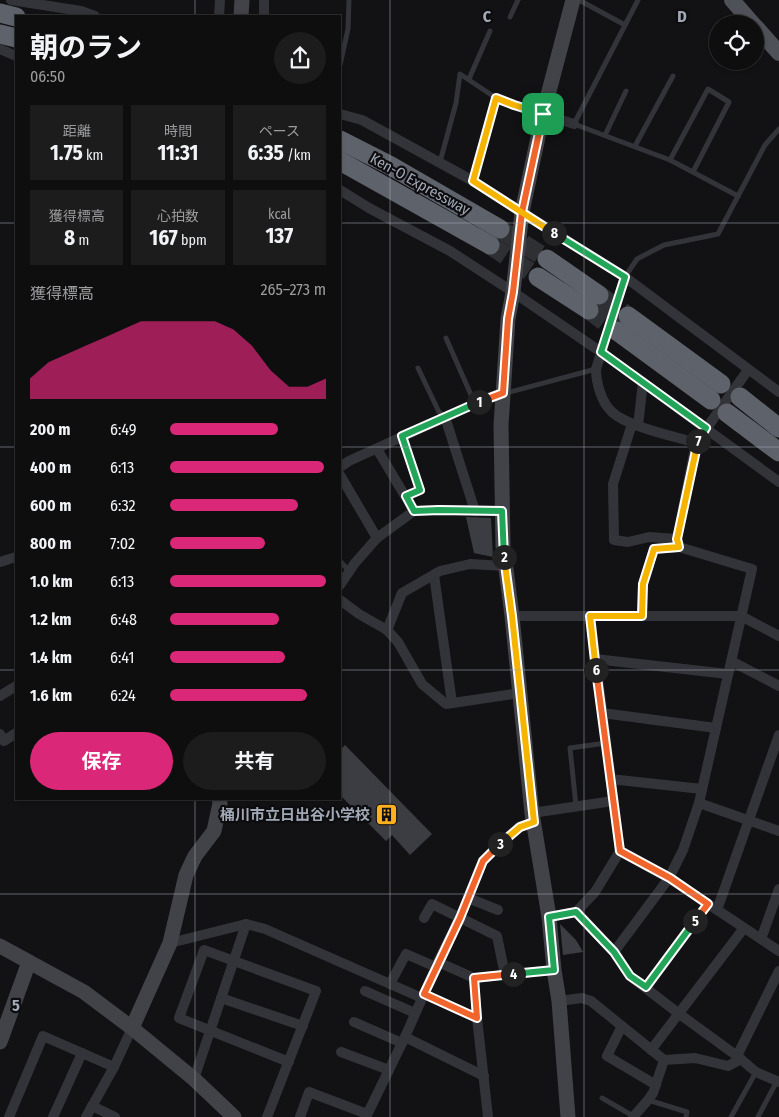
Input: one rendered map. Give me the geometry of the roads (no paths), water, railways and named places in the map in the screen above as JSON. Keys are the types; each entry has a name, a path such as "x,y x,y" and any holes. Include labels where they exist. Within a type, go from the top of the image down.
{"highway":[{"path":"0,13 15,17"},
{"path":"0,34 15,38"},
{"name":"Ken-O Expressway","path":"341,141 391,166 500,229"},
{"name":"Ken-O Expressway","path":"341,162 490,245"},
{"path":"538,277 594,303 547,259"},
{"path":"711,400 623,323 722,384"},
{"path":"740,397 779,428"},
{"path":"727,413 779,452"}],"main road":[{"path":"738,3 747,15"},
{"path":"764,36 779,53"}],"street":[{"path":"0,26 9,0 81,11 92,15"},
{"path":"219,15 220,0"},
{"path":"241,15 242,0"},
{"path":"264,0 264,15"},
{"path":"568,1117 549,917 533,817 503,546 501,425 508,319 522,212 543,114 573,0"},
{"path":"0,49 15,56"},
{"path":"514,105 574,124"},
{"path":"341,114 362,120 440,162 625,277 779,392"},
{"path":"341,191 450,252 513,292 601,352 779,482"},
{"path":"625,277 596,369 596,379 604,400 610,410 619,418 635,425 696,442"},
{"path":"678,543 696,442 748,370"},
{"path":"614,952 670,878 683,850 699,803 752,569 678,543 649,536 628,542 614,540 613,484 635,425 643,382"},
{"path":"341,466 402,436 487,398 503,393"},
{"path":"445,417 474,511"},
{"path":"377,449 414,511"},
{"path":"341,477 377,538"},
{"path":"341,584 377,538 414,511 502,511"},
{"path":"642,616 643,584 654,549 678,543"},
{"path":"0,562 15,557"},
{"path":"387,630 402,593 434,574 470,564 505,566"},
{"path":"434,574 452,703"},
{"path":"341,601 359,614 387,630 398,642 422,684 446,704 520,693"},
{"path":"512,616 741,616 779,636"},
{"path":"549,917 576,912 595,892 620,851 590,616"},
{"path":"595,659 728,674"},
{"path":"731,661 779,686"},
{"path":"0,696 15,687"},
{"path":"602,713 716,728"},
{"path":"0,734 4,741 15,734"},
{"path":"646,987 713,907 748,821 779,735"},
{"path":"610,779 702,789"},
{"path":"86,1117 114,1067 170,943 186,875 195,856 214,831 220,803 218,800"},
{"path":"300,1117 309,1092 367,1116 460,918 483,861 533,817 576,806 613,801"},
{"path":"699,803 779,831"},
{"path":"620,851 670,878 779,951"},
{"path":"761,939 779,889"},
{"path":"468,898 498,910"},
{"path":"424,918 432,904 497,936 505,975"},
{"path":"576,912 614,952 630,976 756,1072 778,1082"},
{"path":"170,943 246,924 265,929 390,984 477,1018"},
{"path":"194,1079 246,924"},
{"path":"651,1050 744,928"},
{"path":"0,946 84,992 132,1028 194,1079 234,1117"},
{"path":"267,1117 289,1062 316,992 204,950 179,1018 289,1062"},
{"path":"390,984 406,954 474,978 554,970"},
{"path":"0,1042 29,962"},
{"path":"558,1001 582,998 591,1001 664,1060 695,1058 728,1066 739,1058 779,972"},
{"path":"474,978 488,1117"},
{"path":"365,991 415,1013"},
{"path":"221,998 303,1026"},
{"path":"354,1022 403,1040 484,1076"},
{"path":"622,1026 607,1056 656,1085"},
{"path":"9,1117 43,1036 114,1067"},
{"path":"341,1052 389,1070"},
{"path":"53,1117 82,1053"},
{"path":"633,1117 653,1093 664,1060"},
{"path":"92,1106 115,1117"}],"lane":[{"path":"341,60 348,29 349,0"},
{"path":"510,17 518,0"},
{"path":"579,0 625,25"},
{"path":"638,0 574,124 670,160 738,196"},
{"path":"469,79 490,31"},
{"path":"440,162 456,103 460,74 496,98 514,105"},
{"path":"635,146 672,76"},
{"path":"670,160 708,89 730,102 693,172"},
{"path":"605,136 626,90"},
{"path":"473,181 496,98"},
{"path":"625,277 637,259 664,245 718,234 765,145 779,129"},
{"path":"446,338 475,404"},
{"path":"418,368 439,412 445,417"},
{"path":"503,393 596,369"},
{"path":"402,436 420,490 406,496"},
{"path":"341,562 350,571"},
{"path":"576,806 570,748 606,743"},
{"path":"731,1117 756,1072"},
{"path":"758,1117 778,1082"},
{"path":"602,1098 633,1117"},
{"path":"648,1100 687,1112 686,1117"}],"tunnel":[{"path":"500,229 547,259"},
{"path":"490,245 538,277"},
{"path":"599,295 628,316"},
{"path":"589,310 617,331"}],"place":[{"name":"桶川市立日出谷小学校","path":"386,815"}]}
